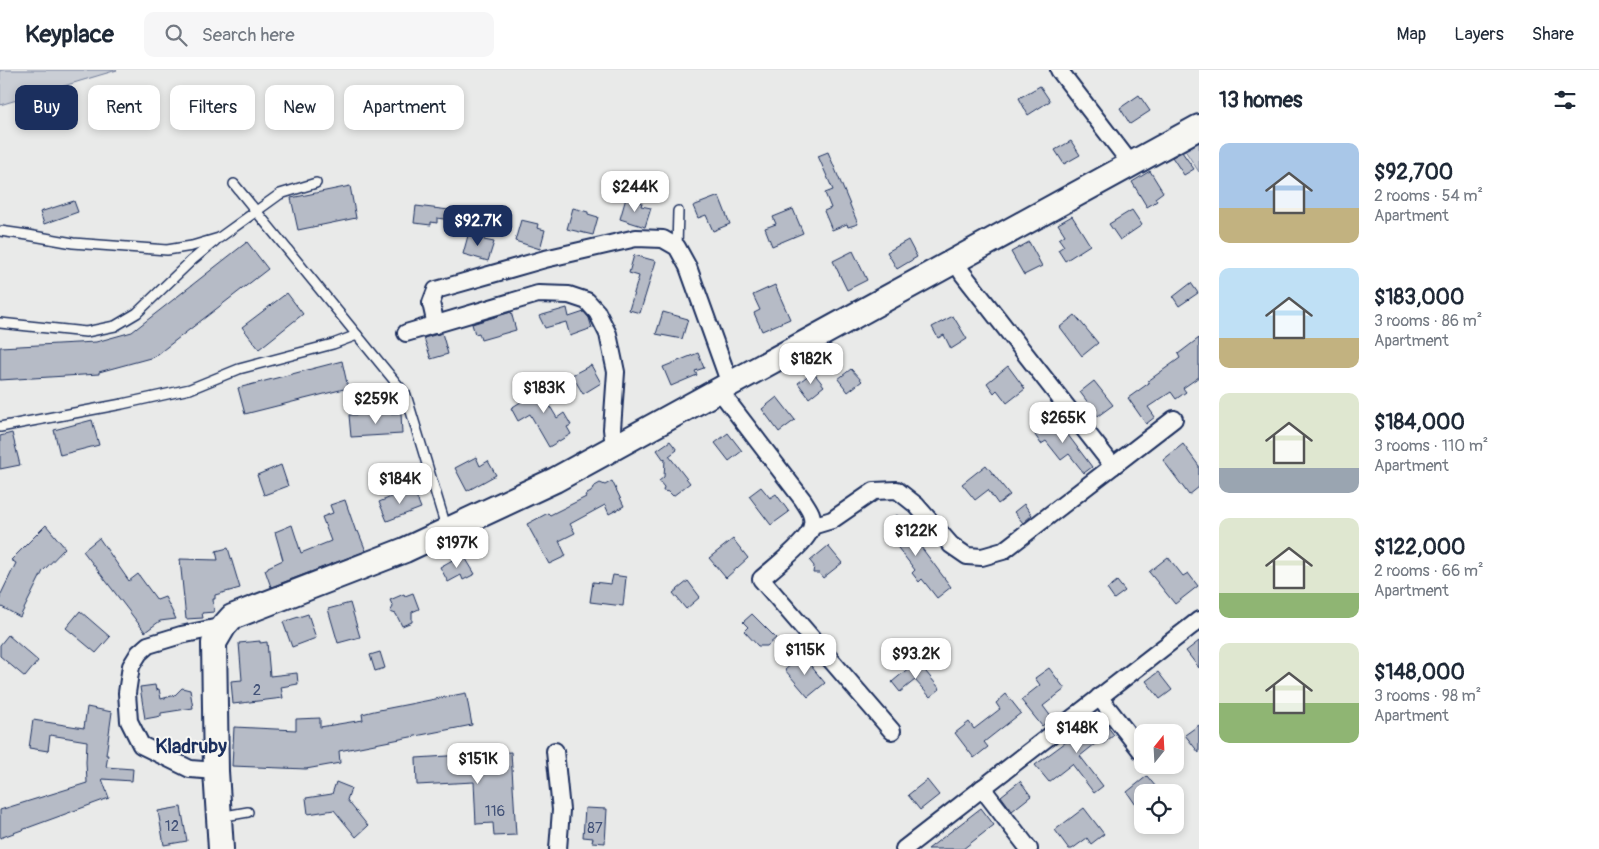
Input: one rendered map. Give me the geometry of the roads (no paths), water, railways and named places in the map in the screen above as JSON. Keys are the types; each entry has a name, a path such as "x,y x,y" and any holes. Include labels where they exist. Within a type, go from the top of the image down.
{"street":[{"path":"1059,70 1131,164"},
{"path":"219,848 214,643 232,617 405,550 555,480 1199,127"},
{"path":"436,324 431,303 436,290 545,259 636,238 663,239 676,247 688,267 725,387 812,514 812,526 806,538 761,579 892,731"},
{"path":"955,261 963,274 1114,466"},
{"path":"406,333 538,294 569,295 586,301 597,312 608,334 616,372 612,429 614,448"},
{"path":"812,526 832,520 874,491 897,490 916,505 951,545 967,556 982,557 1003,551 1174,419"},
{"path":"904,849 1199,620"},
{"path":"216,771 190,769 142,745 129,721 127,692 131,666 148,645 181,635 224,626"},
{"path":"1099,697 1134,742"},
{"path":"555,751 561,810 558,849"},
{"path":"982,788 1029,849"}],"lane":[{"path":"0,323 86,332 116,326 137,313 190,261 280,194 316,183"},
{"path":"234,184 406,395 447,530"},
{"path":"676,247 678,211"},
{"path":"0,231 83,244 167,250 192,246 219,238"},
{"path":"0,427 190,389 239,369 333,344 357,335"},
{"path":"219,817 248,812"}],"district":[{"name":"Kladruby","path":"191,746"}]}
